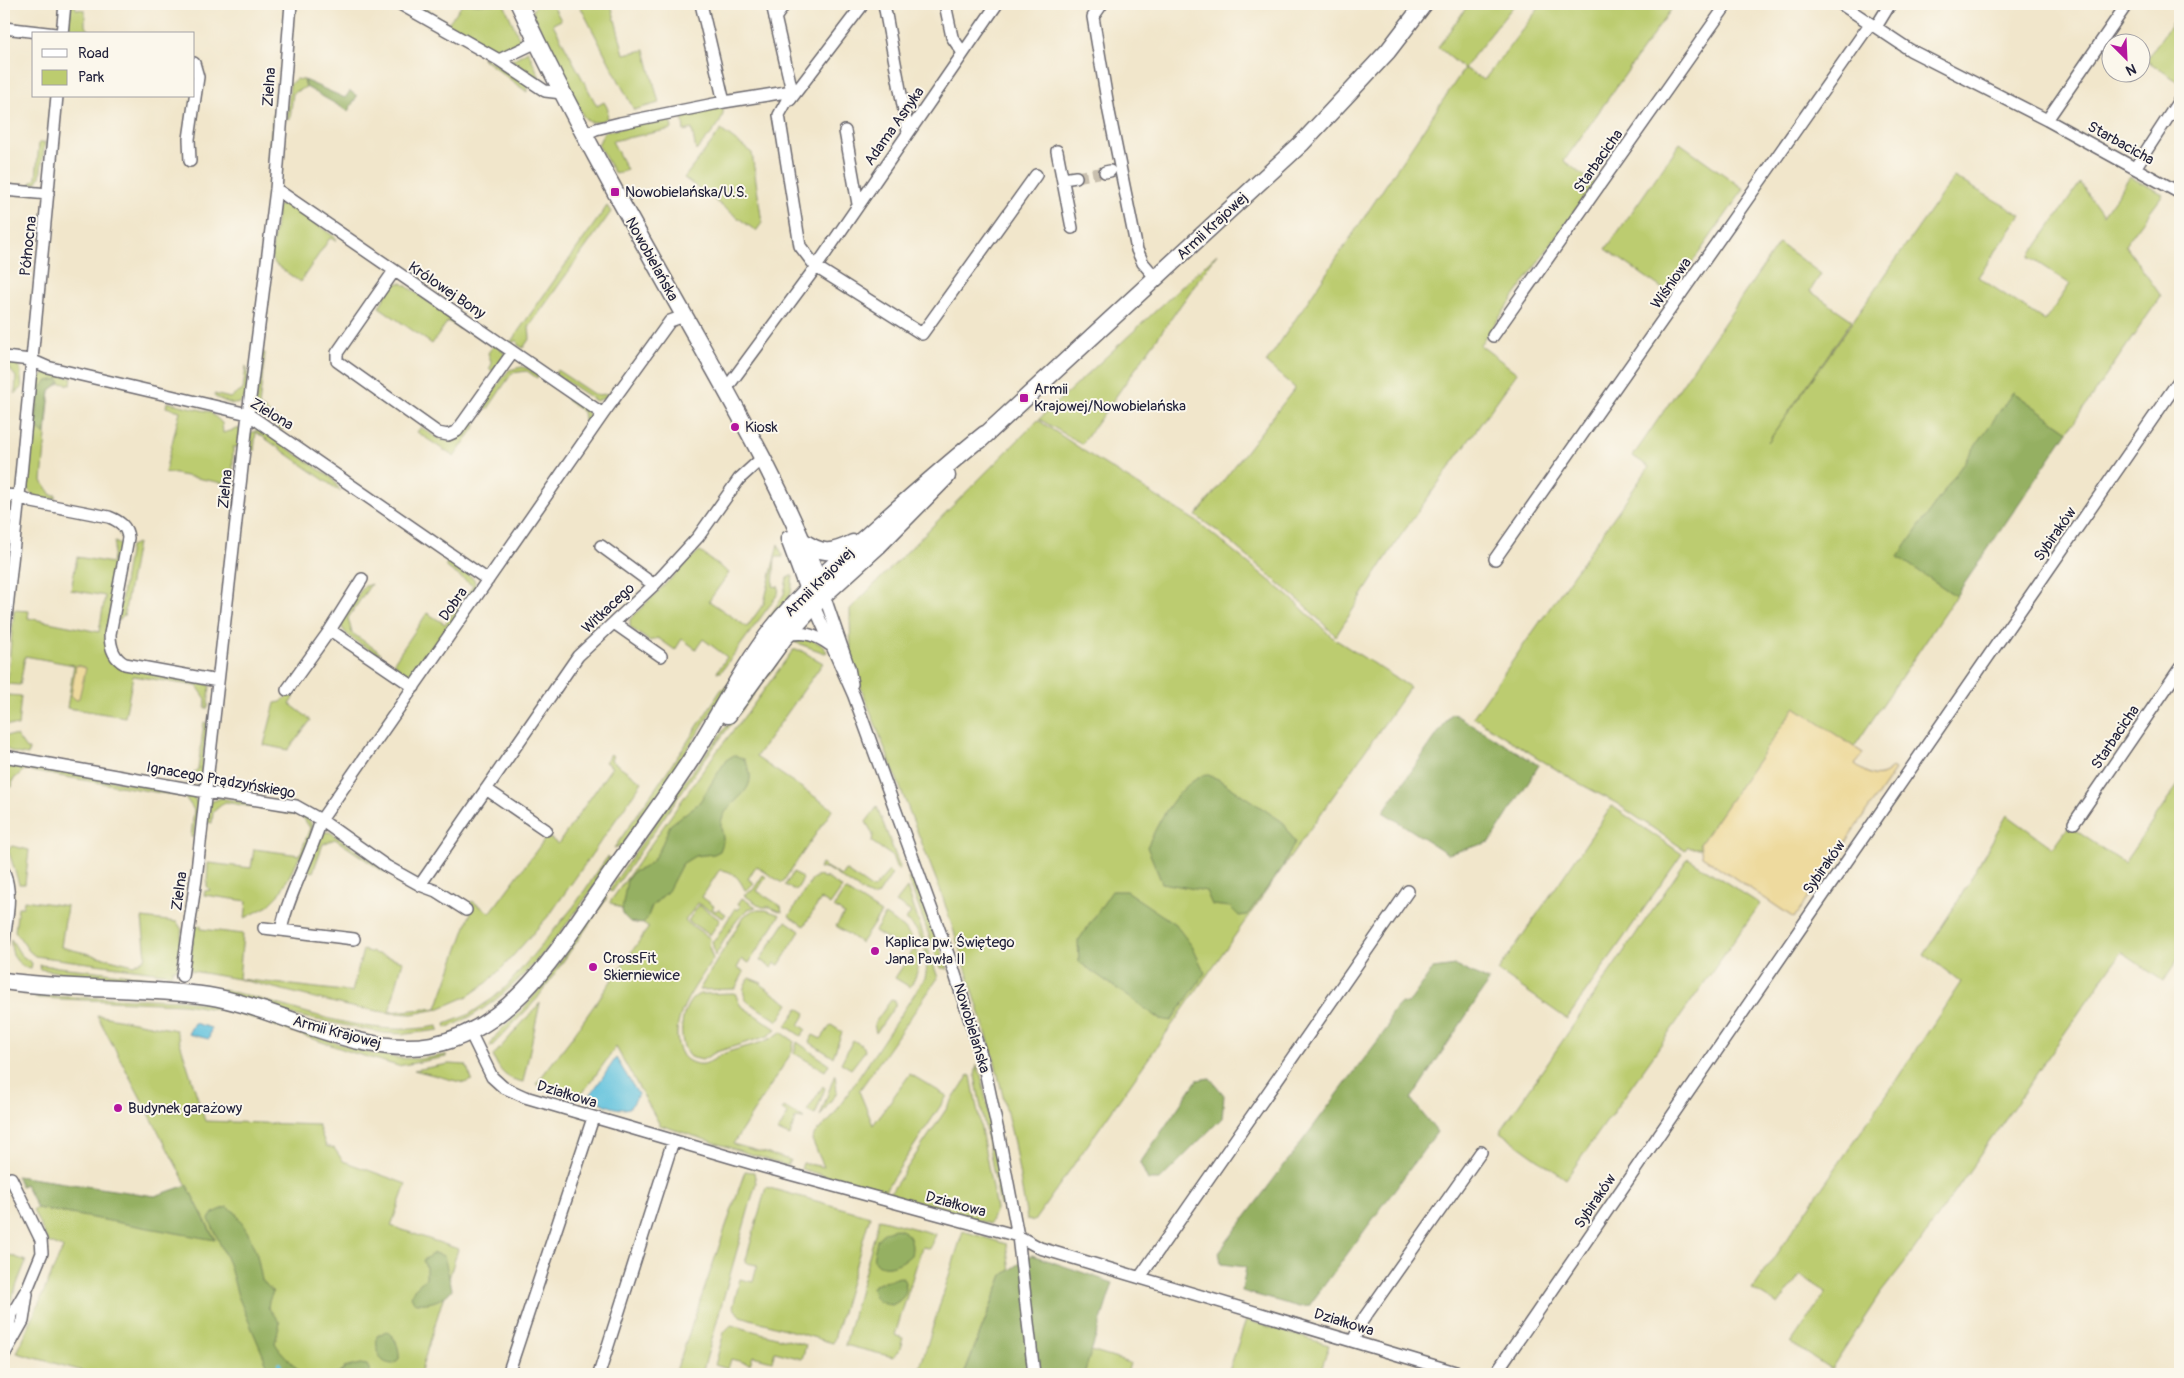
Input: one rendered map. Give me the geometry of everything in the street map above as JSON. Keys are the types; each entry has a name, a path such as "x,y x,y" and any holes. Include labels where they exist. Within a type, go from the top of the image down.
{"street":[{"path":"62,32 66,4"},
{"name":"Zielna","path":"182,976 206,792 248,414 276,189 291,4"},
{"path":"400,4 499,60 545,92 562,93"},
{"name":"Nowobielańska","path":"520,4 583,135 726,389 781,494 801,540 830,645 854,696 953,968 978,1045 991,1094 1018,1236 1034,1374"},
{"path":"701,4 724,102"},
{"path":"772,4 792,91 779,115 800,246 816,267 922,334 1036,175"},
{"path":"775,18 785,4"},
{"path":"884,4 908,132"},
{"path":"945,4 952,37 963,53"},
{"name":"Adama Asnyka","path":"726,389 816,267 997,4"},
{"path":"1102,4 1093,17 1109,112 1137,250 1143,263 1155,277"},
{"name":"Armii Krajowej","path":"4,981 34,985 177,992 206,996 235,1001 355,1039 393,1046 432,1044 470,1032 502,1011 542,968 690,761 735,706 816,593 868,535 942,468 985,434 1302,143 1388,51 1424,4"},
{"name":"Starbacicha","path":"1493,336 1727,4"},
{"name":"Starbacicha","path":"1842,4 1910,50 2047,120 2180,193"},
{"name":"Wiśniowa","path":"1495,559 1872,25 1890,4"},
{"path":"2047,120 2127,4"},
{"path":"779,115 861,8"},
{"path":"4,28 39,32"},
{"path":"499,60 537,42"},
{"path":"190,161 190,139 198,74 195,66"},
{"path":"583,135 596,129 724,102 792,91"},
{"name":"Północna","path":"4,637 57,98"},
{"path":"2135,168 2180,99"},
{"path":"845,131 858,204"},
{"path":"1057,151 1072,228"},
{"path":"1062,179 1076,177"},
{"name":"Królowej Bony","path":"276,189 603,414"},
{"path":"4,190 48,194"},
{"path":"394,271 337,353 337,361 340,365 438,433 448,435 457,431 513,352"},
{"name":"Dobra","path":"281,930 285,910 314,844 321,820 603,414 670,321 684,316"},
{"name":"Zielona","path":"4,357 31,360 47,367 248,414 488,580"},
{"name":"Sybiraków","path":"1495,1374 1815,906 2180,379"},
{"name":"Armii Krajowej","path":"690,761 748,664 772,630 926,498 985,434"},
{"name":"Nowobielańska","path":"761,459 775,505 849,668 854,696"},
{"name":"Witkacego","path":"420,886 578,656 654,585 698,537 739,479 761,459"},
{"path":"4,495 19,496 32,502 114,519 124,526 128,538 110,634 110,643 114,654 125,664 218,681"},
{"path":"801,540 814,549 827,552 838,550 868,535"},
{"path":"601,546 654,585"},
{"path":"286,690 330,630 362,580"},
{"path":"614,623 661,656"},
{"path":"330,630 414,687"},
{"path":"787,635 801,632 821,639 830,645"},
{"name":"Starbacicha","path":"2074,823 2180,668"},
{"name":"Ignacego Prądzyńskiego","path":"4,756 296,806 321,820 386,866 420,886 436,891 466,910"},
{"path":"486,789 546,830"},
{"path":"4,872 8,881 9,897 4,943"},
{"path":"1140,1277 1408,891"},
{"path":"264,928 354,939"},
{"name":"Działkowa","path":"470,1032 492,1077 503,1087 525,1097 673,1141 1018,1236 1040,1248 1462,1374"},
{"path":"508,1374 593,1118"},
{"path":"599,1374 673,1141"},
{"path":"1354,1341 1362,1321 1481,1152"},
{"path":"4,1347 11,1316 28,1288 42,1253 41,1240 11,1178"},
{"path":"4,1355 22,1321 28,1288"}],"green space":[{"path":"71,4 75,4 76,9 85,10 85,25 90,32 70,32"},
{"path":"414,4 418,4 448,23 463,4 504,4 521,42 516,47 497,53 439,21"},
{"path":"538,4 552,4 561,20 553,24 597,106 604,102 608,109 607,118 599,122 589,122 583,116 533,14 533,9"},
{"path":"579,4 611,4 624,54 645,50 659,103 634,110"},
{"path":"1469,4 1515,4 1464,68 1484,80 1542,4 1675,4 1564,161 1594,183 1480,345 1517,373 1397,541 1336,636 1301,602 1216,530 1196,516 1295,388 1266,363 1464,69 1438,47"},
{"path":"2180,11 2180,83 2152,64 2152,51"},
{"path":"528,51 541,80 540,81 512,60"},
{"path":"482,58 511,72 527,84 527,92"},
{"path":"296,79 304,80 306,87 293,93 290,119 287,119 290,84"},
{"path":"304,80 345,98 350,91 357,96 348,111 306,87"},
{"path":"723,108 718,125 696,151 692,129 684,131 682,114"},
{"path":"273,115 276,115 272,160 268,160"},
{"path":"670,117 672,129 612,141 627,170 615,174 598,145 604,132"},
{"path":"721,130 752,153 762,223 756,231 684,178"},
{"path":"45,142 40,177 37,182 29,185 36,178 39,143"},
{"path":"1680,143 1744,189 1670,294 1606,249"},
{"path":"1954,177 2021,215 1978,277 2045,321 2070,284 2029,257 2080,183 2103,215 2130,177 2163,194 2125,245 2161,296 2068,431 2013,392 1915,568 1956,596 1854,747 1795,707 1700,844 1701,848 1690,848 1688,846 1685,850 1616,803 1573,780 1473,717 1649,467 1633,456 1779,243 1821,274 1810,291 1852,320 1768,442"},
{"path":"284,203 289,204 336,238 336,241 330,238 300,282 275,264 271,258 278,206"},
{"path":"607,206 611,212 529,327 530,338 523,348 518,345 517,340 512,343 512,340"},
{"path":"1217,254 1082,444 1039,419"},
{"path":"393,283 402,283 462,325 460,329 448,321 432,344 379,307"},
{"path":"494,345 502,350 505,355 493,371 489,369 492,364 488,353"},
{"path":"262,352 265,353 259,406 286,425 282,430 260,415 255,406"},
{"path":"4,361 15,363 20,367 22,388 15,394 16,377 8,367 4,366"},
{"path":"246,366 248,383 243,400 233,404 215,397 214,394 230,398 243,390"},
{"path":"522,367 528,368 538,375 537,378 527,371 512,373 487,410 482,406 509,370"},
{"path":"557,370 595,395 608,394 615,385 607,397 596,401 555,374"},
{"path":"48,372 72,378 71,385 60,383 50,390 42,481 51,495 56,495 55,499 41,498 34,495 28,490 26,485 37,379"},
{"path":"59,379 60,382 50,390 45,435 35,426 40,389 47,381"},
{"path":"2013,392 2068,431 1956,596 1898,557"},
{"path":"569,398 586,410 591,421 567,456 565,454 585,425 583,412 567,400"},
{"path":"167,402 210,412 222,423 223,433 241,428 239,447 233,447 233,485 165,472 180,411 166,407"},
{"path":"1038,420 1093,457 1199,523 1291,598 1333,638 1410,687 1034,1221 1027,1219 1014,1143 994,1058 941,892 851,662 850,609"},
{"path":"473,422 477,424 454,457 417,432 421,427 441,439 451,440 461,434"},
{"path":"259,429 332,478 341,492 256,432 254,451 249,448 251,433"},
{"path":"115,542 122,546 105,638 106,649 111,658 210,685 208,708 205,708 206,699 197,686 133,676 125,717 67,708 74,665 25,656 20,685 7,684 14,610 29,611 28,618 99,632 105,596 71,590 77,557 112,563"},
{"path":"137,543 124,616 118,621 130,546"},
{"path":"778,544 783,557 775,557 773,586 779,587 778,594 721,672 717,672 727,657 703,639 696,649 682,639 675,650 658,638 649,641 630,627 630,619 699,551 729,573 709,601 747,627 764,603"},
{"path":"448,562 474,579 476,589 419,670 407,674 401,671 394,662 427,613 445,624 473,586 445,566"},
{"path":"793,575 791,594 770,624 767,621 784,594 787,578"},
{"path":"371,584 348,618 352,633 381,653 377,653 350,637 342,628 340,622 363,587"},
{"path":"809,638 822,645 827,652 825,653 794,642"},
{"path":"788,646 788,649 701,764 612,892 609,890 681,786"},
{"path":"793,650 800,650 823,663 756,757 833,809 782,883 756,866 748,879 754,883 745,890 738,879 732,874 720,870 718,872 702,897 714,906 712,909 716,911 718,909 726,914 723,918 698,903 685,921 710,938 709,947 713,959 684,1005 677,1031 678,1044 683,1056 698,1064 707,1063 728,1052 762,1042 781,1032 794,1041 792,1052 733,1144 790,1160 787,1166 660,1125 616,1047 579,1098 547,1091 536,1084 572,1037 649,927 610,902 714,755"},
{"path":"729,684 666,783 623,845 614,848 721,690"},
{"path":"289,694 294,696 290,704 311,720 288,750 264,745 275,703 281,702"},
{"path":"7,695 21,696 18,726 4,724"},
{"path":"1452,713 1539,765 1490,842 1448,854 1383,812"},
{"path":"204,722 207,723 201,777 193,782 183,781 184,776 187,777 198,769"},
{"path":"4,735 17,736 26,749 29,749 28,755 14,753 8,749 4,741"},
{"path":"611,754 613,756 611,760 642,782 551,913 488,982 468,996 438,1009 412,1014 391,1013 351,1007 238,979 192,971 189,968 195,927 201,925 201,929 243,934 239,979 352,992 363,950 403,961 389,1012 437,1008 471,912 468,905 472,901 490,913 547,836 558,844 612,767 605,762"},
{"path":"734,755 744,759 749,771 750,780 747,788 723,815 721,826 723,841 720,851 714,854 695,856 682,864 668,891 652,906 647,919 642,924 630,922 623,915 622,909 627,880 633,872 645,867 653,860 670,825 699,803 726,760"},
{"path":"7,764 26,765 193,795 198,805 194,837 191,837 194,810 185,797 24,770 13,780 12,787 4,786 4,767"},
{"path":"1206,774 1218,779 1283,822 1295,842 1282,868 1247,915 1239,916 1230,907 1212,905 1206,891 1162,883 1147,847 1163,815 1178,795 1186,786"},
{"path":"2180,782 2180,956 2163,981 2121,952 1915,1249 1880,1294 1831,1369 1791,1343 1826,1292 1800,1275 1778,1305 1752,1289 1889,1091 1961,982 1924,954 1958,901 2007,815 2053,848 2069,826 2124,863"},
{"path":"221,798 303,813 311,823 312,828 312,834 303,857 299,858 279,895 268,906 245,918 247,901 204,895 205,891 210,890 207,886 208,863 251,868 254,849 300,855 310,828 302,816 225,802 213,812 212,823 206,822 208,803"},
{"path":"1612,806 1682,854 1567,1019 1498,971"},
{"path":"877,807 900,867 899,869 897,869 892,856 872,842 873,834 866,822"},
{"path":"330,832 383,869 384,872 335,839 323,844 313,872 306,870 321,834"},
{"path":"12,846 29,850 25,884 19,884 8,849"},
{"path":"608,856 609,864 576,911 538,959 495,1000 471,1016 446,1028 445,1024 468,1015 507,986 574,906"},
{"path":"1688,858 1760,904 1566,1179 1500,1132"},
{"path":"821,864 841,876 845,870 873,889 889,871 892,874 878,895 871,897 826,868 819,869"},
{"path":"794,872 803,879 797,889 793,890 785,885"},
{"path":"763,875 766,877 757,891 781,906 782,912 770,907 762,907 744,895 753,890"},
{"path":"818,876 827,878 842,888 830,905 821,899 804,926 789,916 812,879"},
{"path":"908,878 916,882 948,969 941,968"},
{"path":"907,888 938,978 859,1091 873,1125 910,1074 947,1096 883,1193 801,1169 803,1163 824,1167 812,1140 815,1133 831,1119 925,978 927,962 921,938 906,920 911,912 896,902"},
{"path":"845,890 881,913 861,943 836,926 844,914 834,907"},
{"path":"1112,891 1126,891 1175,924 1192,946 1205,973 1171,1021 1160,1019 1079,962 1078,941"},
{"path":"603,897 607,898 537,999 490,1048 491,1043 499,1032 524,1008 545,982"},
{"path":"742,898 756,907 749,909 737,920 715,956 712,941 716,939 735,908 738,910 741,906 738,904"},
{"path":"24,900 67,906 61,947 134,965 146,957 142,918 177,922 182,930 177,969 173,969 171,974 35,956 29,951 15,931 18,907 23,907"},
{"path":"699,905 720,920 710,935 688,921"},
{"path":"753,910 766,910 780,915 749,963 742,959 737,968 744,972 735,989 699,990 744,916"},
{"path":"885,915 904,928 913,939 905,950 875,931"},
{"path":"786,921 800,931 779,965 775,963 772,968 760,960"},
{"path":"11,939 21,955 32,963 31,969 21,965 15,958"},
{"path":"916,946 918,968 910,987 895,978"},
{"path":"40,965 200,985 250,996 357,1025 411,1029 438,1026 439,1030 406,1034 383,1033 131,983 39,969"},
{"path":"1456,966 1489,981 1411,1099 1437,1132 1309,1306 1299,1307 1242,1291 1246,1267 1221,1264 1219,1252 1388,1027 1390,1015 1401,1003 1408,1004 1433,969"},
{"path":"749,978 762,983 761,985 789,1004 778,1021 748,1002 744,995 744,990"},
{"path":"735,993 740,1005 776,1029 768,1036 716,1052 702,1060 690,1057 683,1042 682,1033 684,1013 688,1005 693,998 700,994"},
{"path":"36,996 184,1000 219,1006 263,1018 364,1052 398,1058 419,1059 446,1055 446,1057 398,1066 249,1017 221,1010 184,1004 35,998"},
{"path":"891,1000 895,1001 895,1006 876,1033 874,1024"},
{"path":"540,1003 523,1082 504,1074 493,1056"},
{"path":"798,1008 806,1013 799,1025 806,1029 801,1036 786,1026"},
{"path":"97,1015 176,1030 205,1121 318,1125 326,1146 334,1148 343,1161 406,1184 391,1226 458,1249 420,1374 94,1374 17,1353 63,1248 48,1242 33,1210 37,1208 215,1239"},
{"path":"831,1025 842,1032 833,1057 809,1042 813,1035 821,1039"},
{"path":"853,1040 864,1047 865,1051 851,1069 841,1063"},
{"path":"797,1042 829,1064 825,1071 794,1053"},
{"path":"449,1064 466,1065 472,1080 464,1083 414,1070"},
{"path":"977,1065 981,1075 1008,1206 1000,1206 975,1076"},
{"path":"835,1074 837,1092 820,1116"},
{"path":"969,1075 971,1076 996,1209 990,1224 889,1195"},
{"path":"1210,1078 1224,1095 1222,1118 1160,1180 1148,1180 1140,1163 1197,1080"},
{"path":"823,1086 825,1088 815,1115 807,1111"},
{"path":"784,1107 804,1119 795,1118 790,1136 778,1131 788,1114 782,1110"},
{"path":"745,1171 754,1172 756,1183 702,1374 675,1374"},
{"path":"16,1176 155,1196 187,1185 215,1240 37,1208 25,1184 21,1186"},
{"path":"766,1187 870,1216 833,1343 740,1316 733,1307 740,1279 753,1282 757,1265 745,1263"},
{"path":"227,1207 235,1212 248,1233 257,1255 262,1280 273,1292 268,1307 280,1323 275,1343 299,1372 298,1374 271,1374 238,1296 229,1264 209,1219 213,1213"},
{"path":"879,1219 935,1234 931,1246 928,1248 922,1247 895,1335 903,1338 899,1352 893,1357 845,1345"},
{"path":"897,1229 910,1238 912,1246 911,1255 898,1264 882,1266 874,1260 877,1240 886,1232"},
{"path":"963,1231 1006,1244 1010,1270 1003,1275 964,1374 918,1374"},
{"path":"4,1253 26,1261 4,1318"},
{"path":"434,1253 444,1256 452,1289 445,1296 430,1303 414,1302 411,1296 414,1289 426,1278 426,1268 423,1260"},
{"path":"1032,1255 1113,1283 1084,1374 964,1374 1003,1275"},
{"path":"900,1277 903,1278 906,1287 903,1298 892,1305 884,1304 874,1296 872,1288 874,1285"},
{"path":"1246,1320 1329,1345 1320,1374 1228,1374"},
{"path":"731,1325 806,1345 802,1359 775,1352 772,1361 753,1356 750,1364 731,1359 728,1369 715,1365 724,1332"},
{"path":"386,1331 395,1340 399,1352 399,1360 394,1364 384,1362 377,1351 377,1336"},
{"path":"1091,1351 1130,1363 1127,1374 1084,1374"},
{"path":"360,1364 367,1365 370,1371 369,1374 335,1374 344,1370 344,1368"}],"sand":[{"path":"76,665 86,668 79,698 76,700 71,695"},
{"path":"1795,707 1863,753 1855,765 1865,772 1878,775 1892,768 1895,770 1794,918 1702,856 1700,844"}],"water":[{"path":"194,1023 211,1028 209,1039 188,1034"},
{"path":"616,1058 638,1094 631,1106 624,1109 608,1106 591,1094"}],"waterway":[{"path":"279,1364 283,1374"}],"tunnel":[{"path":"1076,177 1105,172"}],"place":[{"name":"Nowobielańska/U.S.","path":"615,192"},
{"name":"Armii Krajowej/Nowobielańska","path":"1024,398"},
{"name":"Kiosk","path":"735,427"},
{"name":"Kaplica pw. Świętego Jana Pawła II","path":"875,951"},
{"name":"CrossFit Skierniewice","path":"593,967"},
{"name":"Budynek garażowy","path":"118,1108"}]}
